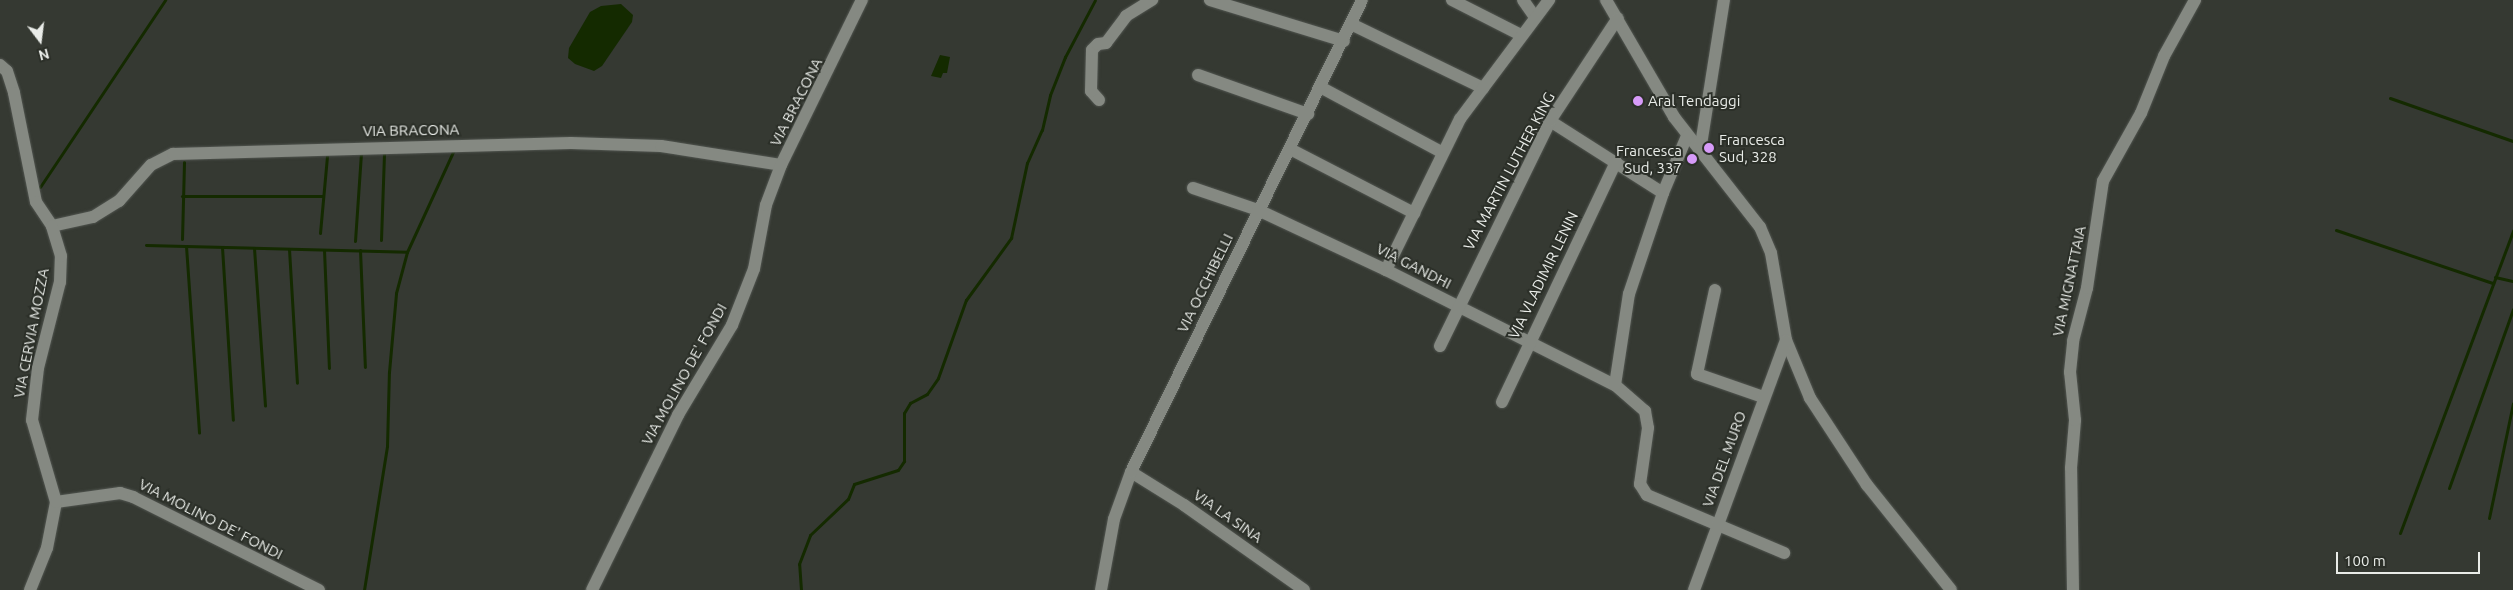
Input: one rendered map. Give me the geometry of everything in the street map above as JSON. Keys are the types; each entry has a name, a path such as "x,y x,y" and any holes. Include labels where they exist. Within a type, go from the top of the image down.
{"street":[{"name":"VIA BRACONA","path":"52,226 93,217 119,201 151,165 173,154 571,143 660,146 781,165 862,0"},
{"path":"1099,100 1091,90 1092,50 1098,44 1106,43 1126,16 1152,0"},
{"path":"1210,0 1249,6 1344,41"},
{"name":"VIA OCCHIBELLI","path":"1101,590 1114,519 1131,472 1258,210 1322,88 1362,0"},
{"path":"1452,0 1521,34"},
{"path":"1523,0 1535,16"},
{"path":"1386,270 1460,119 1521,34 1549,0"},
{"path":"1606,0 1687,136 1760,227 1771,253 1786,340 1810,398 1867,485 1951,590"},
{"path":"1700,150 1724,0"},
{"name":"VIA MIGNATTAIA","path":"2073,590 2071,468 2075,420 2070,372 2073,341 2087,288 2103,181 2141,113 2164,56 2195,0"},
{"name":"VIA MARTIN LUTHER KING","path":"1440,346 1550,121 1618,18"},
{"path":"1351,24 1483,88"},
{"path":"0,65 6,71 14,93 36,202 52,226"},
{"path":"1198,75 1308,114"},
{"path":"1322,88 1444,153"},
{"path":"1550,121 1663,193"},
{"path":"1614,385 1630,294 1663,193 1687,136"},
{"path":"1290,149 1414,213"},
{"name":"VIA VLADIMIR LENIN","path":"1502,402 1616,162"},
{"name":"VIA MOLINO DE' FONDI","path":"592,590 678,414 732,325 754,269 766,205 781,165"},
{"name":"VIA GANDHI","path":"1194,188 1258,210 1386,270 1458,307 1530,340 1614,385 1645,411 1648,428 1640,484 1647,495 1784,553"},
{"name":"VIA CERVIA MOZZA","path":"30,590 47,548 56,502 32,420 38,368 60,282 61,256 52,226"},
{"path":"1715,290 1697,374 1764,397"},
{"name":"VIA DEL MURO","path":"1694,590 1786,340"},
{"name":"VIA LA SINA","path":"1131,472 1184,505 1304,590"},
{"name":"VIA MOLINO DE' FONDI","path":"56,502 120,493 133,497 318,590"}],"shaded area":[{"path":"621,4 633,15 632,22 602,66 594,71 575,64 568,58 569,48 590,12 601,6"},
{"path":"940,55 950,57 947,73 943,73 941,78 931,76"}],"waterway":[{"path":"40,187 165,0"},
{"path":"801,590 799,564 810,535 848,499 854,484 898,470 904,461 904,413 910,403 927,394 938,378 966,300 1011,238 1027,163 1042,130 1050,95 1065,57 1095,0"},
{"path":"2390,98 2513,141"},
{"path":"364,590 387,446 389,372 396,293 407,252 454,150"},
{"path":"355,241 361,153"},
{"path":"381,240 384,154"},
{"path":"320,233 327,156"},
{"path":"182,239 184,162"},
{"path":"182,196 322,196"},
{"path":"2336,230 2493,283"},
{"path":"2400,533 2513,230"},
{"path":"146,245 407,252"},
{"path":"186,246 199,433"},
{"path":"222,247 233,420"},
{"path":"254,248 265,406"},
{"path":"289,249 297,383"},
{"path":"324,250 329,368"},
{"path":"360,250 365,367"},
{"path":"2495,277 2513,281"},
{"path":"2449,488 2513,309"},
{"path":"2489,518 2513,403"}],"place":[{"name":"Aral Tendaggi","path":"1638,101"},
{"name":"Francesca Sud, 328","path":"1709,148"},
{"name":"Francesca Sud, 337","path":"1692,159"}]}
